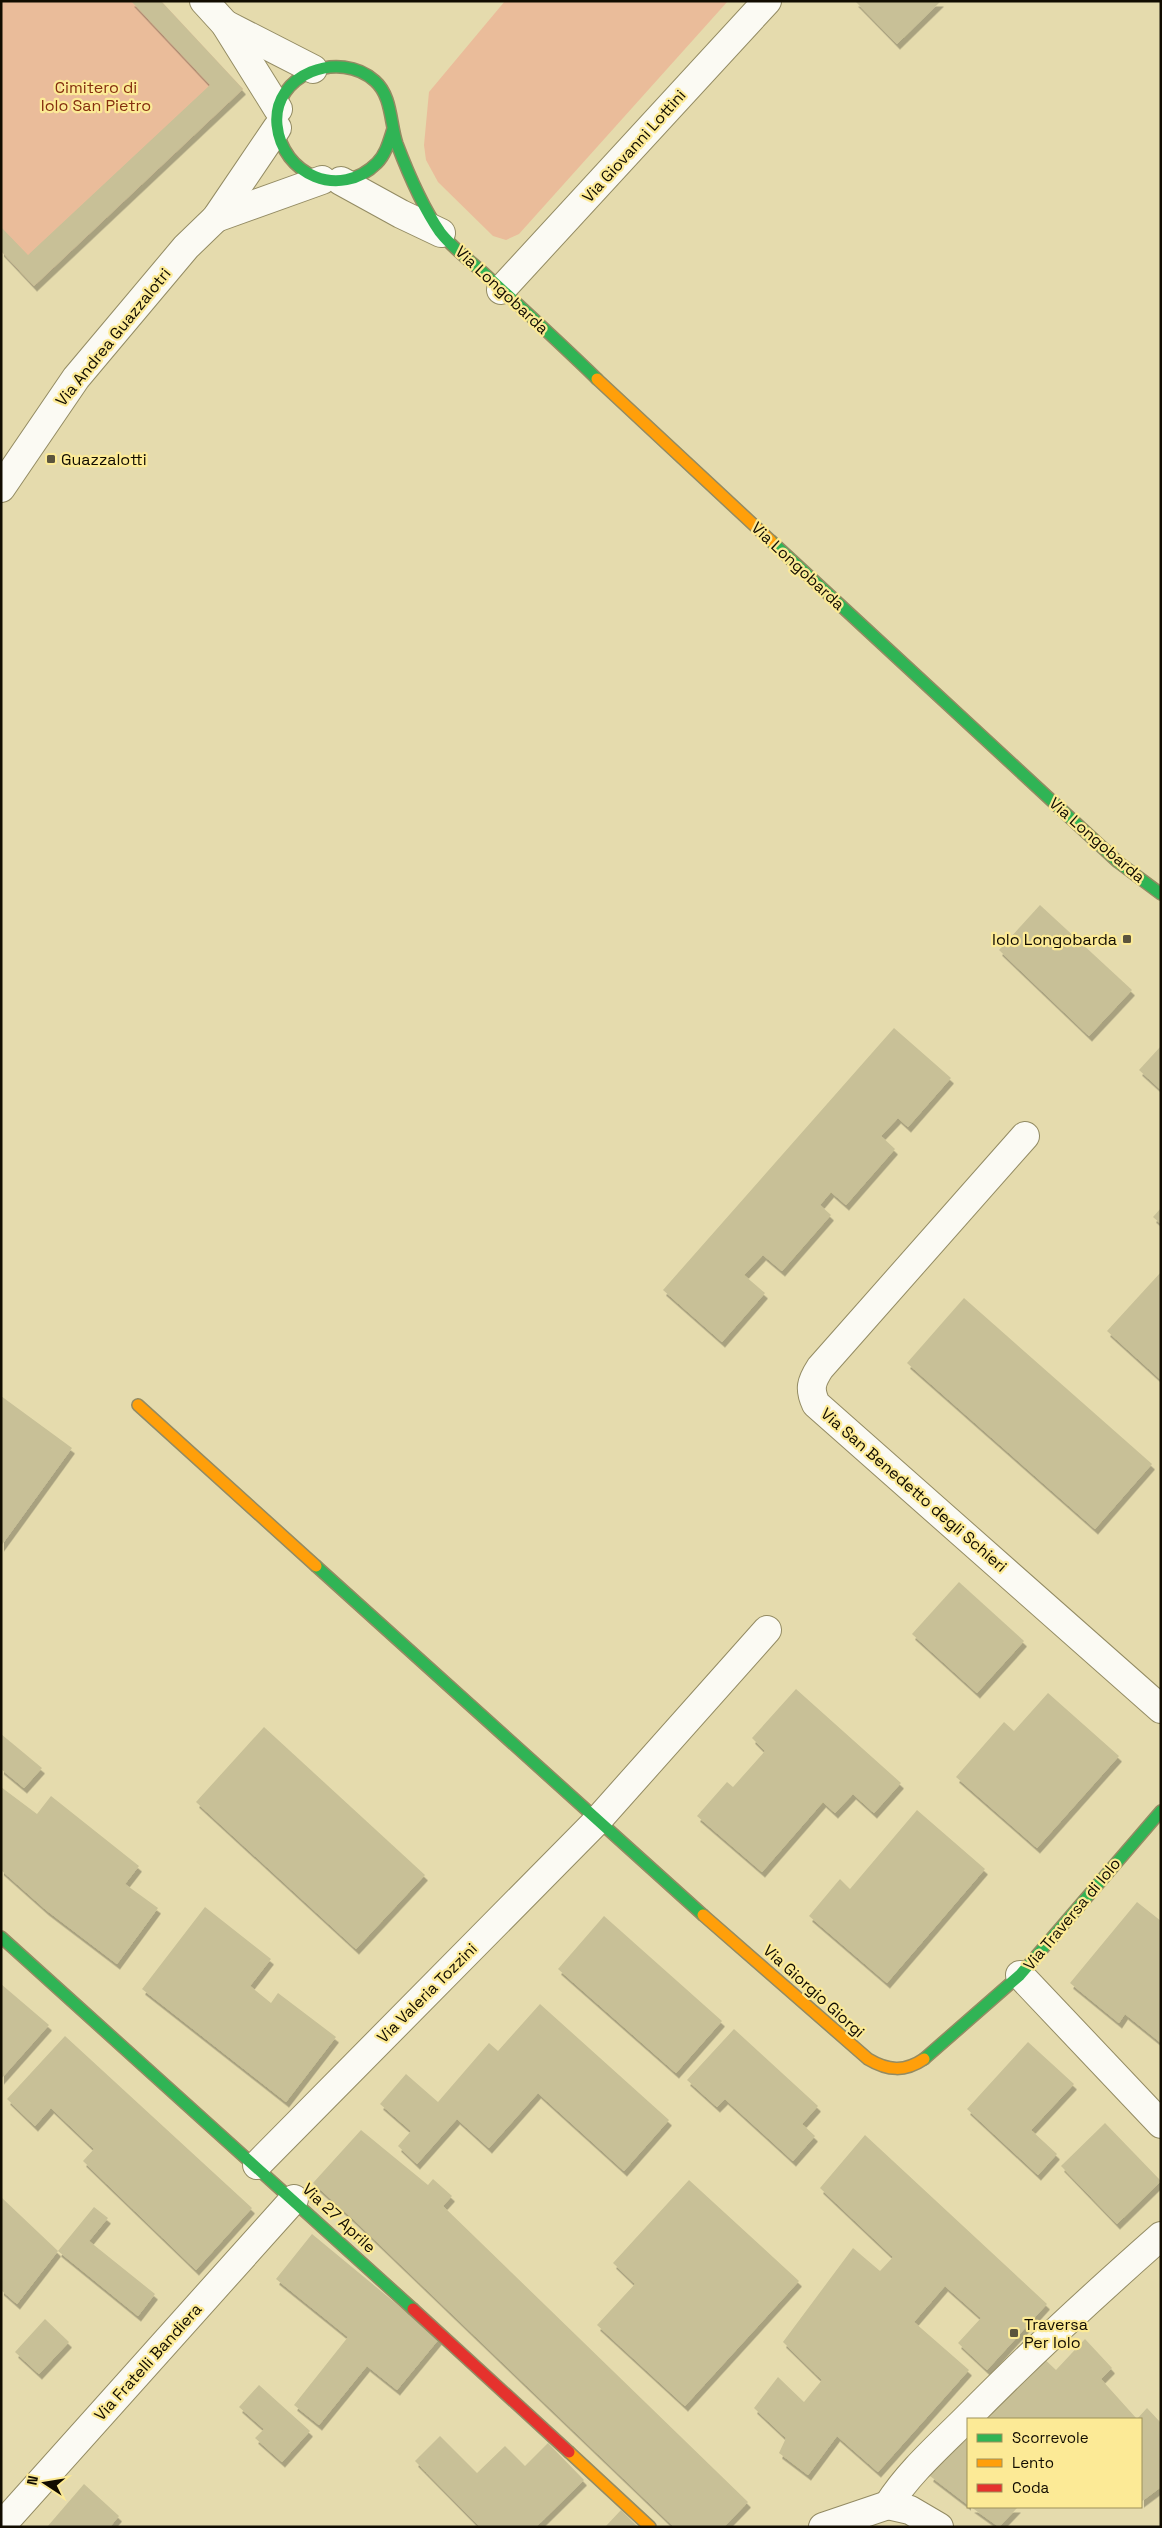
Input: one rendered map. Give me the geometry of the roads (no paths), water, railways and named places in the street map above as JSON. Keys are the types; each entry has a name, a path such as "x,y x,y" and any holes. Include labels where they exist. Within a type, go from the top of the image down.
{"street":[{"path":"204,1 225,24 277,119"},
{"name":"Via Giovanni Lottini","path":"502,290 767,1"},
{"path":"225,24 313,69"},
{"name":"Via Longobarda","path":"441,233 332,181 305,174 291,162 281,146 277,119 285,92 298,79 313,69 333,65 352,68 370,77 383,91 391,109 393,129 419,194 441,233 1064,813 1118,862 1161,894"},
{"name":"Via Andrea Guazzalotri","path":"1,488 76,378 186,247 216,218 277,119"},
{"path":"332,181 360,176 376,164 387,148 393,129"},
{"name":"Via Andrea Guazzalotri","path":"216,218 332,181"},
{"name":"Via San Benedetto degli Schieri","path":"1026,1136 820,1368 812,1381 811,1392 816,1404 1161,1709"},
{"name":"Via Giorgio Giorgi","path":"138,1405 597,1821 857,2051 879,2067 906,2069 929,2057 1002,1988 1020,1975"},
{"name":"Via Valeria Tozzini","path":"256,2165 597,1821 767,1630"},
{"name":"Via Traversa di Iolo","path":"1158,1819 1020,1975 1161,2124"},
{"name":"Via 27 Aprile","path":"1,1937 294,2199 650,2527"},
{"name":"Via Fratelli Bandiera","path":"1,2526 294,2199"},
{"path":"888,2505 901,2484 1002,2382 1161,2236"},
{"path":"823,2527 888,2505 910,2510 939,2527"}],"place":[{"name":"Guazzalotti","path":"51,459"},
{"name":"Iolo Longobarda","path":"1127,939"},
{"name":"Traversa Per Iolo","path":"1014,2333"}],"park label":[{"name":"Cimitero di Iolo San Pietro","path":"96,96"}]}
